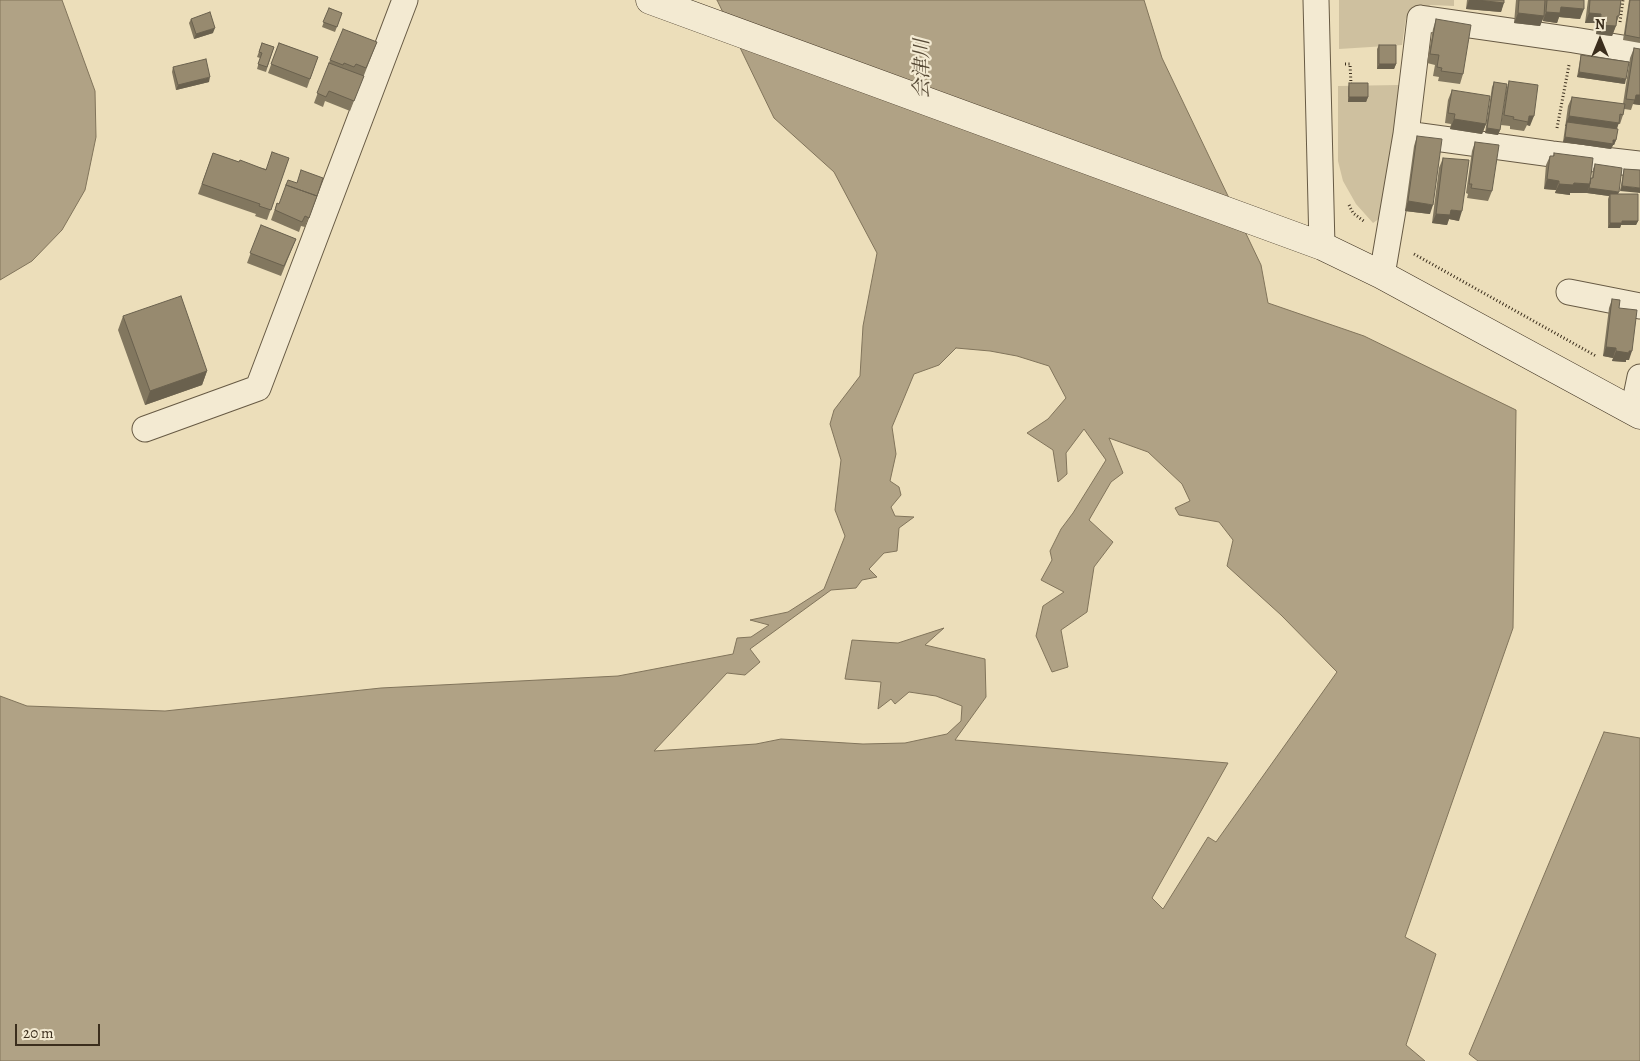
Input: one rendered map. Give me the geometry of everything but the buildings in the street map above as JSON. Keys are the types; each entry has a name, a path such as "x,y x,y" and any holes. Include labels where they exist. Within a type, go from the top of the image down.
{"street":[{"path":"145,429 258,388 405,0"},
{"path":"650,0 1322,246 1382,275 1637,413 1640,377"},
{"path":"1316,0 1322,246"},
{"path":"1382,275 1406,134 1420,18 1640,51"},
{"path":"1406,134 1640,164"},
{"path":"1569,292 1640,306"}],"path":[{"path":"1552,154 1574,40"},
{"path":"1341,64 1350,64 1351,84 1358,84"},
{"path":"1346,200 1353,213 1388,240 1596,356"}],"shaded area":[{"path":"1339,0 1454,0 1454,6 1431,5 1406,18 1402,45 1339,49"},
{"path":"1399,85 1383,216 1373,223 1356,204 1343,181 1338,161 1338,86"}],"water":[{"path":"0,0 62,0 95,91 96,137 85,190 62,230 32,261 0,280"},
{"name":"会津川","path":"717,0 1144,0 1162,58 1261,265 1268,303 1364,336 1516,410 1513,628 1405,937 1436,954 1406,1045 1425,1061 0,1061 0,696 27,706 165,711 381,688 618,676 733,654 737,638 751,637 769,625 750,620 788,612 824,589 845,536 835,510 841,460 830,424 834,410 860,376 863,326 877,253 834,172 774,118","holes":["956,348 1017,356 1049,366 1066,398 1048,419 1027,433 1053,450 1058,482 1067,474 1066,453 1084,429 1106,460 1061,529 1050,551 1052,560 1041,580 1064,592 1043,606 1036,636 1052,672 1068,667 1061,630 1087,612 1094,567 1113,542 1089,520 1111,482 1123,473 1109,438 1148,452 1182,484 1190,501 1175,508 1179,515 1219,522 1233,540 1227,566 1281,615 1337,672 1216,842 1208,837 1163,909 1152,898 1228,763 955,740 986,697 985,659 925,645 944,628 898,643 852,640 845,679 881,682 878,709 891,699 895,704 909,692 936,696 962,706 961,721 947,734 905,743 863,744 781,739 756,744 654,751 727,673 745,675 760,662 750,649 831,590 856,588 862,580 877,577 869,569 884,553 897,551 899,528 914,517 895,516 891,507 901,495 899,487 890,481 896,454 892,427 914,374 939,365"]},
{"path":"1604,732 1640,738 1640,1061 1478,1061 1469,1054"}]}
